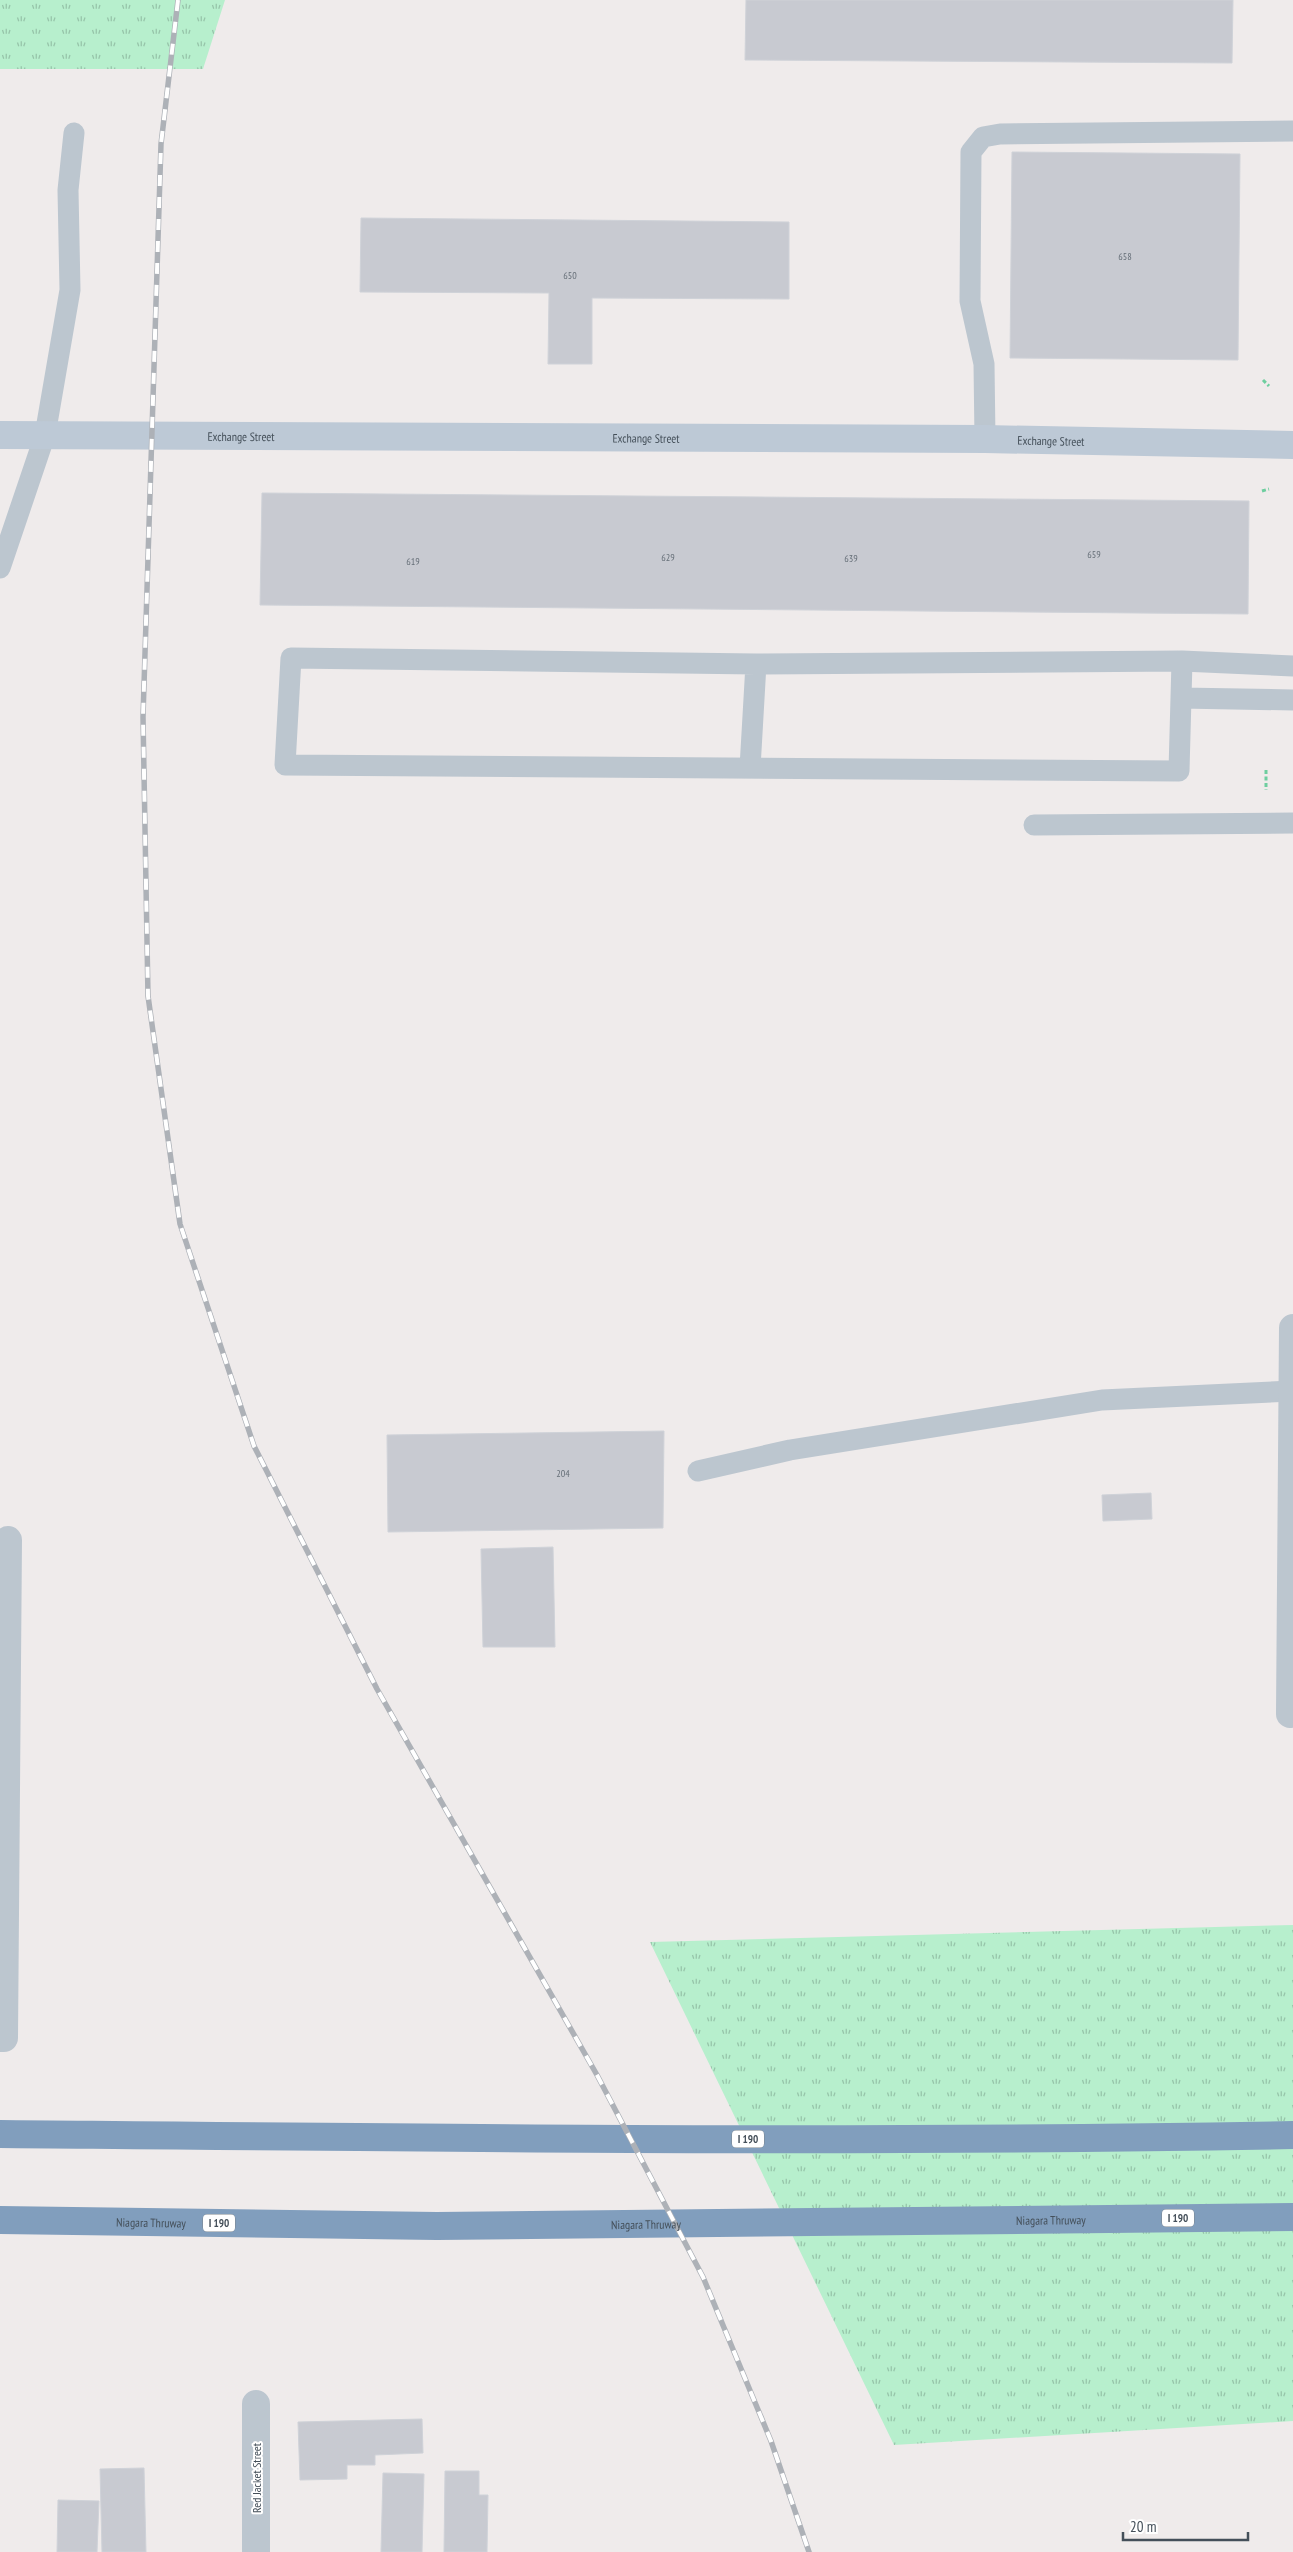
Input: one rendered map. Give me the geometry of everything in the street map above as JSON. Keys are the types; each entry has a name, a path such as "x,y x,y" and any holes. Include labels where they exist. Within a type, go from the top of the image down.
{"highway":[{"name":"I 190","path":"0,2134 431,2138 1065,2139 1293,2135"},
{"name":"Niagara Thruway","path":"0,2220 437,2226 1293,2217"}],"street":[{"name":"Exchange Street","path":"0,435 985,440 1293,445"},
{"path":"1290,1714 1293,1328"},
{"path":"2,2038 3,1774 8,1540"},
{"name":"Red Jacket Street","path":"256,2404 256,2552"}],"lane":[{"path":"985,440 984,364 970,301 971,152 983,138 1000,134 1293,131"},
{"path":"0,568 45,436 70,290 68,190 74,133"},
{"path":"1182,661 1179,771 286,765 291,658 756,664 1182,661 1293,666"},
{"path":"750,768 756,664"},
{"path":"1181,698 1293,700"},
{"path":"1034,825 1293,823"},
{"path":"698,1471 790,1450 1102,1400 1222,1393 1292,1392"}],"path":[{"path":"1263,380 1269,386"},
{"path":"1262,492 1269,489"}],"green space":[{"path":"0,0 225,0 203,69 0,69"},
{"path":"1293,1925 1293,2421 894,2445 650,1942"}],"building":[{"path":"746,0 1233,0 1232,63 745,60"},
{"path":"1012,152 1240,154 1238,360 1010,358"},
{"path":"361,218 789,222 789,299 592,298 592,364 548,364 549,293 360,292"},
{"path":"262,493 1249,501 1248,614 260,605"},
{"path":"664,1431 663,1528 388,1532 387,1435"},
{"path":"1151,1493 1152,1519 1103,1521 1102,1495"},
{"path":"553,1547 555,1647 483,1647 481,1549"},
{"path":"422,2419 423,2453 375,2455 375,2465 347,2465 347,2479 300,2480 298,2422"},
{"path":"144,2468 146,2552 102,2552 100,2469"},
{"path":"445,2471 479,2471 479,2495 488,2495 487,2552 444,2552"},
{"path":"383,2473 424,2474 422,2552 381,2552"},
{"path":"58,2500 99,2501 97,2552 57,2552"}],"railway":[{"path":"178,0 161,144 143,717 148,996 180,1224 254,1446 377,1689 597,2075 703,2277 771,2441 809,2552"}]}
